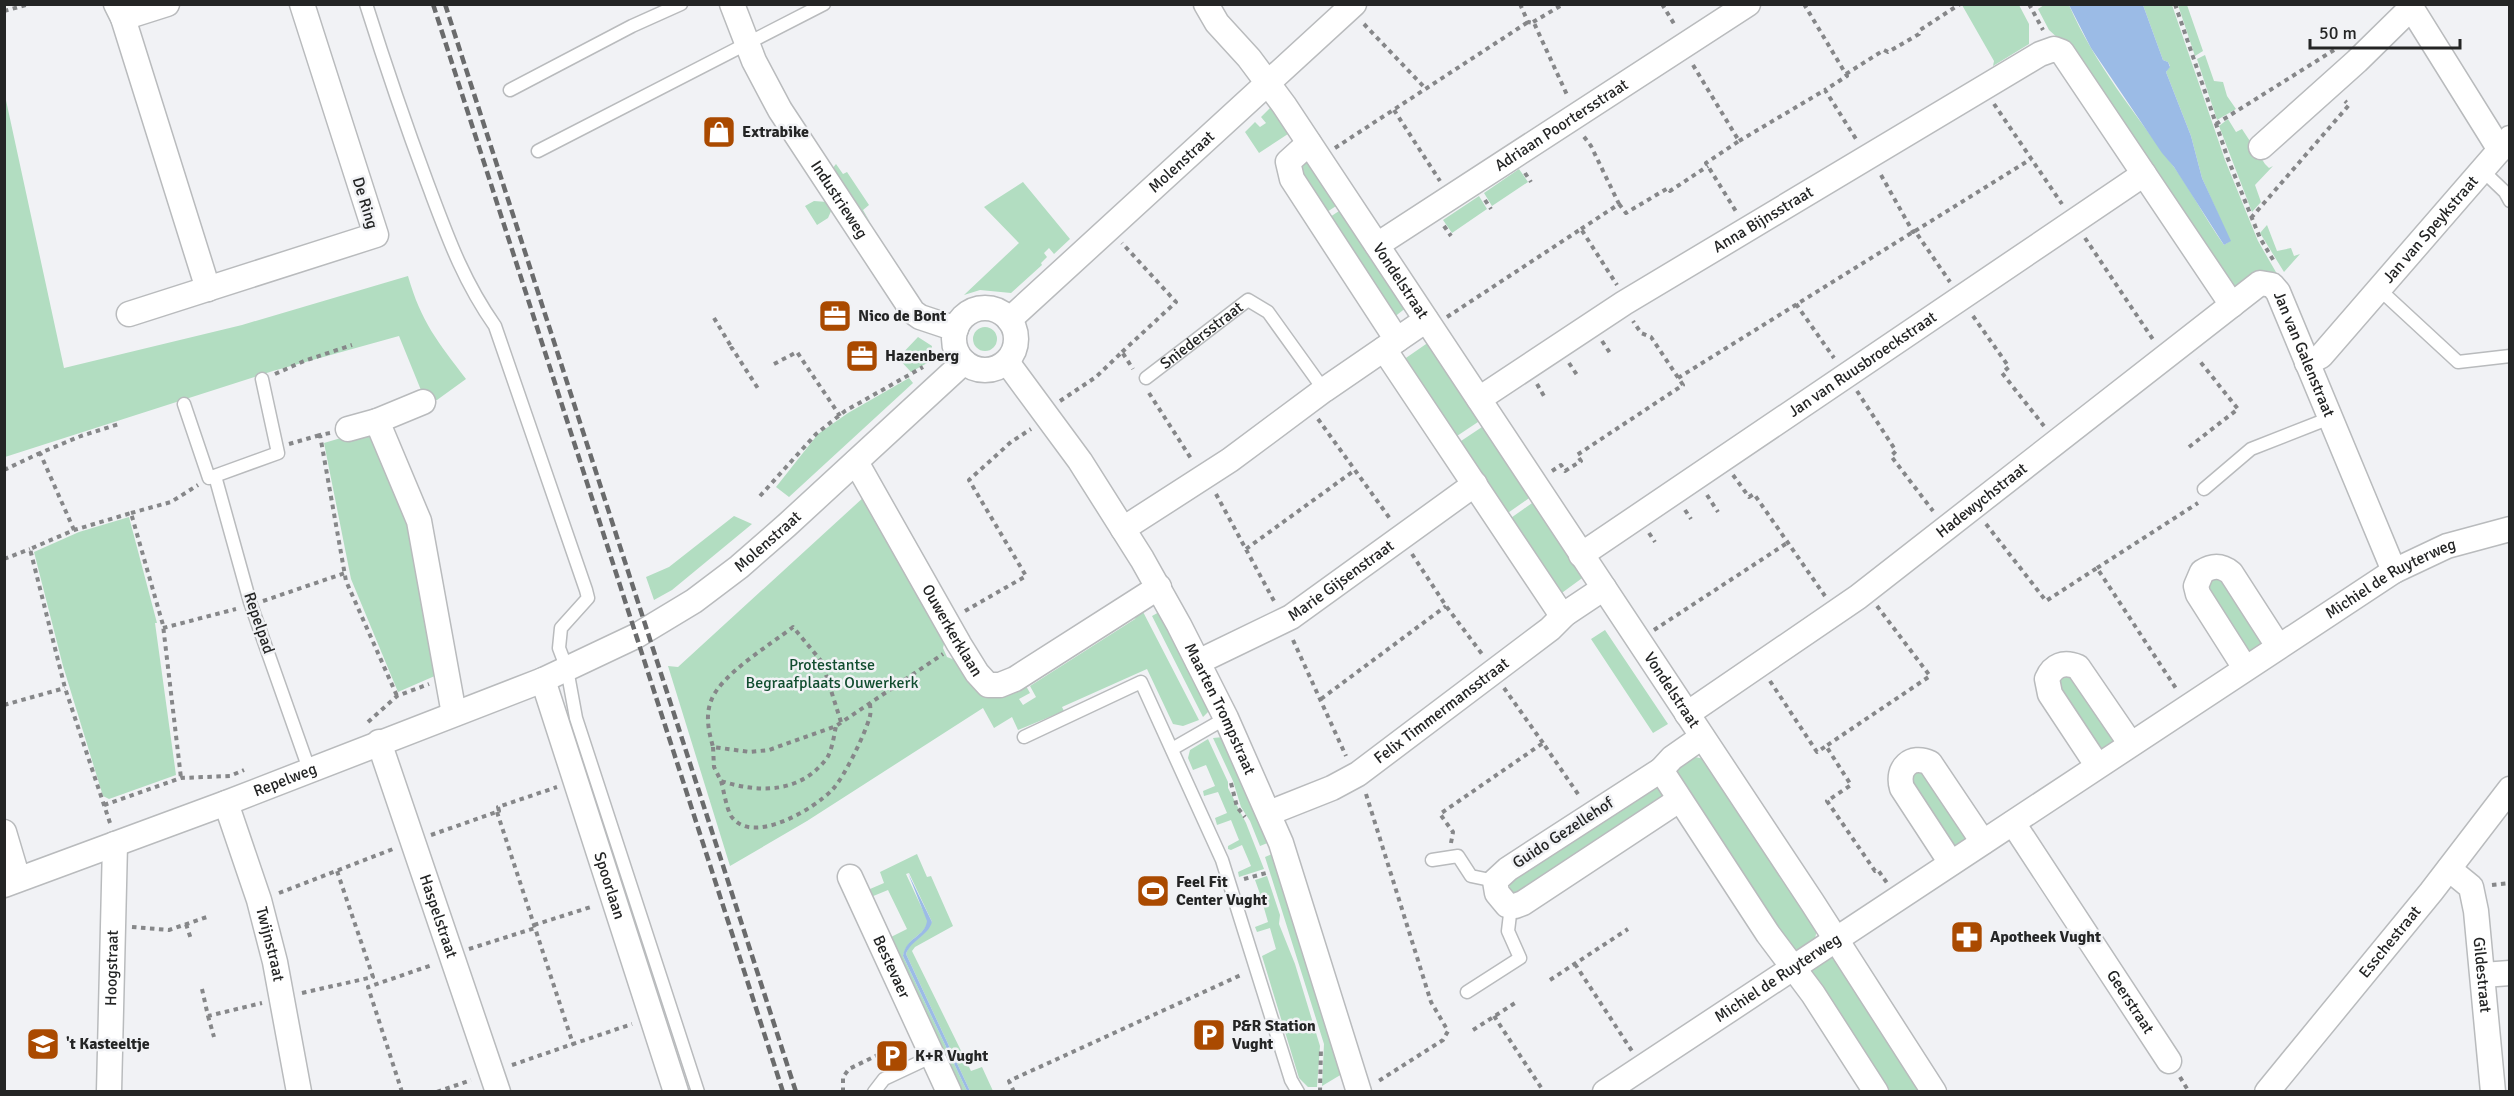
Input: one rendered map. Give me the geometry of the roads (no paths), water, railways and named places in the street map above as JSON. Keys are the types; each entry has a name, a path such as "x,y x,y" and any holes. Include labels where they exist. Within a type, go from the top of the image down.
{"street":[{"path":"167,4 120,11 208,289"},
{"name":"De Ring","path":"129,314 376,235 302,4"},
{"name":"Industrieweg","path":"732,4 746,44 780,110 913,312 920,317 956,329"},
{"name":"Vondelstraat","path":"1206,4 1217,23 1268,84 1377,245 1836,939 1934,1092"},
{"name":"Adriaan Poortersstraat","path":"1377,245 1748,4"},
{"path":"2260,147 2329,87 2410,6 2505,144"},
{"name":"Molenstraat","path":"1009,320 1351,7"},
{"name":"Anna Bijnsstraat","path":"1479,399 1625,302 2040,54 2054,49 2062,52 2144,174"},
{"name":"Jan van Speykstraat","path":"2307,363 2321,356 2505,144"},
{"name":"Vondelstraat","path":"1314,151 1288,162 1292,179 1475,484 1557,608 1565,614"},
{"path":"2144,174 2232,305"},
{"name":"Jan van Ruusbroeckstraat","path":"1581,555 2144,174"},
{"name":"Hadewychstraat","path":"1687,714 1866,591 2260,283 2272,285"},
{"name":"Jan van Galenstraat","path":"2272,285 2278,292 2394,570"},
{"path":"981,308 1001,312 1009,320 1016,335 1016,344 1007,362 990,370 970,367 964,362 954,344 956,329 962,318 981,308"},
{"path":"1124,528 1203,478 1390,344 1429,324"},
{"name":"Molenstraat","path":"543,680 629,640 694,601 768,542 964,362"},
{"name":"Maarten Trompstraat","path":"1007,362 1047,414 1124,528 1159,587 1226,718 1258,817 1290,866 1354,1090"},
{"path":"348,429 377,421 423,402"},
{"path":"377,421 419,521 453,714"},
{"name":"Ouwerkerklaan","path":"856,462 953,634 977,673 988,685 1000,685 1015,679 1159,587"},
{"name":"Marie Gijsenstraat","path":"1198,662 1280,623 1308,606 1475,484"},
{"name":"Michiel de Ruyterweg","path":"1608,1091 2394,570 2446,546 2510,529"},
{"path":"2245,668 2198,594 2196,586 2202,572 2217,566 2231,573 2278,646"},
{"name":"Felix Timmermansstraat","path":"1258,817 1332,788 1360,773 1550,629 1565,614 1604,588"},
{"path":"2097,765 2050,694 2047,679 2056,666 2063,663 2078,666 2130,743"},
{"name":"Repelweg","path":"4,832 11,882 226,803 309,769 372,733 453,714 543,680"},
{"name":"Spoorlaan","path":"543,680 676,1092"},
{"name":"Haspelstraat","path":"372,733 413,842 495,1082"},
{"name":"Vondelstraat","path":"1661,770 1672,758 1702,737"},
{"path":"1950,863 1902,788 1901,771 1906,764 1923,759 1930,762 1983,842"},
{"path":"1661,770 1768,934 1814,994 1876,1092"},
{"name":"Guido Gezellehof","path":"1495,881 1508,869 1661,770"},
{"name":"Esschestraat","path":"2267,1092 2449,869 2510,789"},
{"path":"1495,881 1497,893 1507,905 1523,903 1679,800"},
{"name":"Twijnstraat","path":"226,803 260,900 283,998 299,1092"},
{"name":"Geerstraat","path":"2013,823 2169,1061"},
{"name":"Hoogstraat","path":"109,1092 115,844"},
{"name":"Gildestraat","path":"2449,869 2470,886 2476,911 2498,1089"},
{"name":"Bestevaer","path":"850,878 950,1092"},
{"path":"2483,975 2510,973"}],"lane":[{"path":"366,4 397,103 454,256 473,295 495,326 586,590 588,598 561,628 559,648 567,669 576,718 698,1092"},
{"path":"510,90 632,26 681,4"},
{"path":"538,151 824,4"},
{"name":"Jan van Speykstraat","path":"2482,170 2505,192 2510,201"},
{"name":"Jan van Speykstraat","path":"2379,290 2458,362 2510,356"},
{"name":"Sniedersstraat","path":"1144,381 1248,300 1268,312 1324,390"},
{"path":"212,477 278,453 263,381"},
{"name":"Repelpad","path":"184,404 212,477 251,605 309,769"},
{"path":"2204,489 2251,449 2330,418"},
{"path":"1024,737 1141,682 1230,883 1291,1080 1298,1092"},
{"path":"1172,748 1226,718"},
{"path":"1432,860 1458,856 1471,876 1495,881"},
{"path":"1467,992 1520,958 1515,942 1508,931 1511,906"},
{"path":"874,1092 884,1079 933,1056"}],"water":[{"path":"2069,5 2143,5 2163,60 2168,62 2170,67 2166,72 2191,136 2202,178 2231,241 2224,245 2174,167 2162,153 2091,48"},
{"path":"908,873 932,922 906,954 970,1091 967,1091 903,956 908,945 923,931 927,921"}],"railway":[{"path":"433,4 783,1092"},
{"path":"445,4 796,1092"}],"place":[{"name":"Extrabike","path":"719,132"},
{"name":"Nico de Bont","path":"835,316"},
{"name":"Hazenberg","path":"862,356"},
{"name":"Feel Fit Center Vught","path":"1153,891"},
{"name":"Apotheek Vught","path":"1967,937"},
{"name":"P&R Station Vught","path":"1209,1035"},
{"name":"'t Kasteeltje","path":"43,1044"},
{"name":"K+R Vught","path":"892,1056"}],"park label":[{"name":"Protestantse Begraafplaats Ouwerkerk","path":"832,674"}]}
